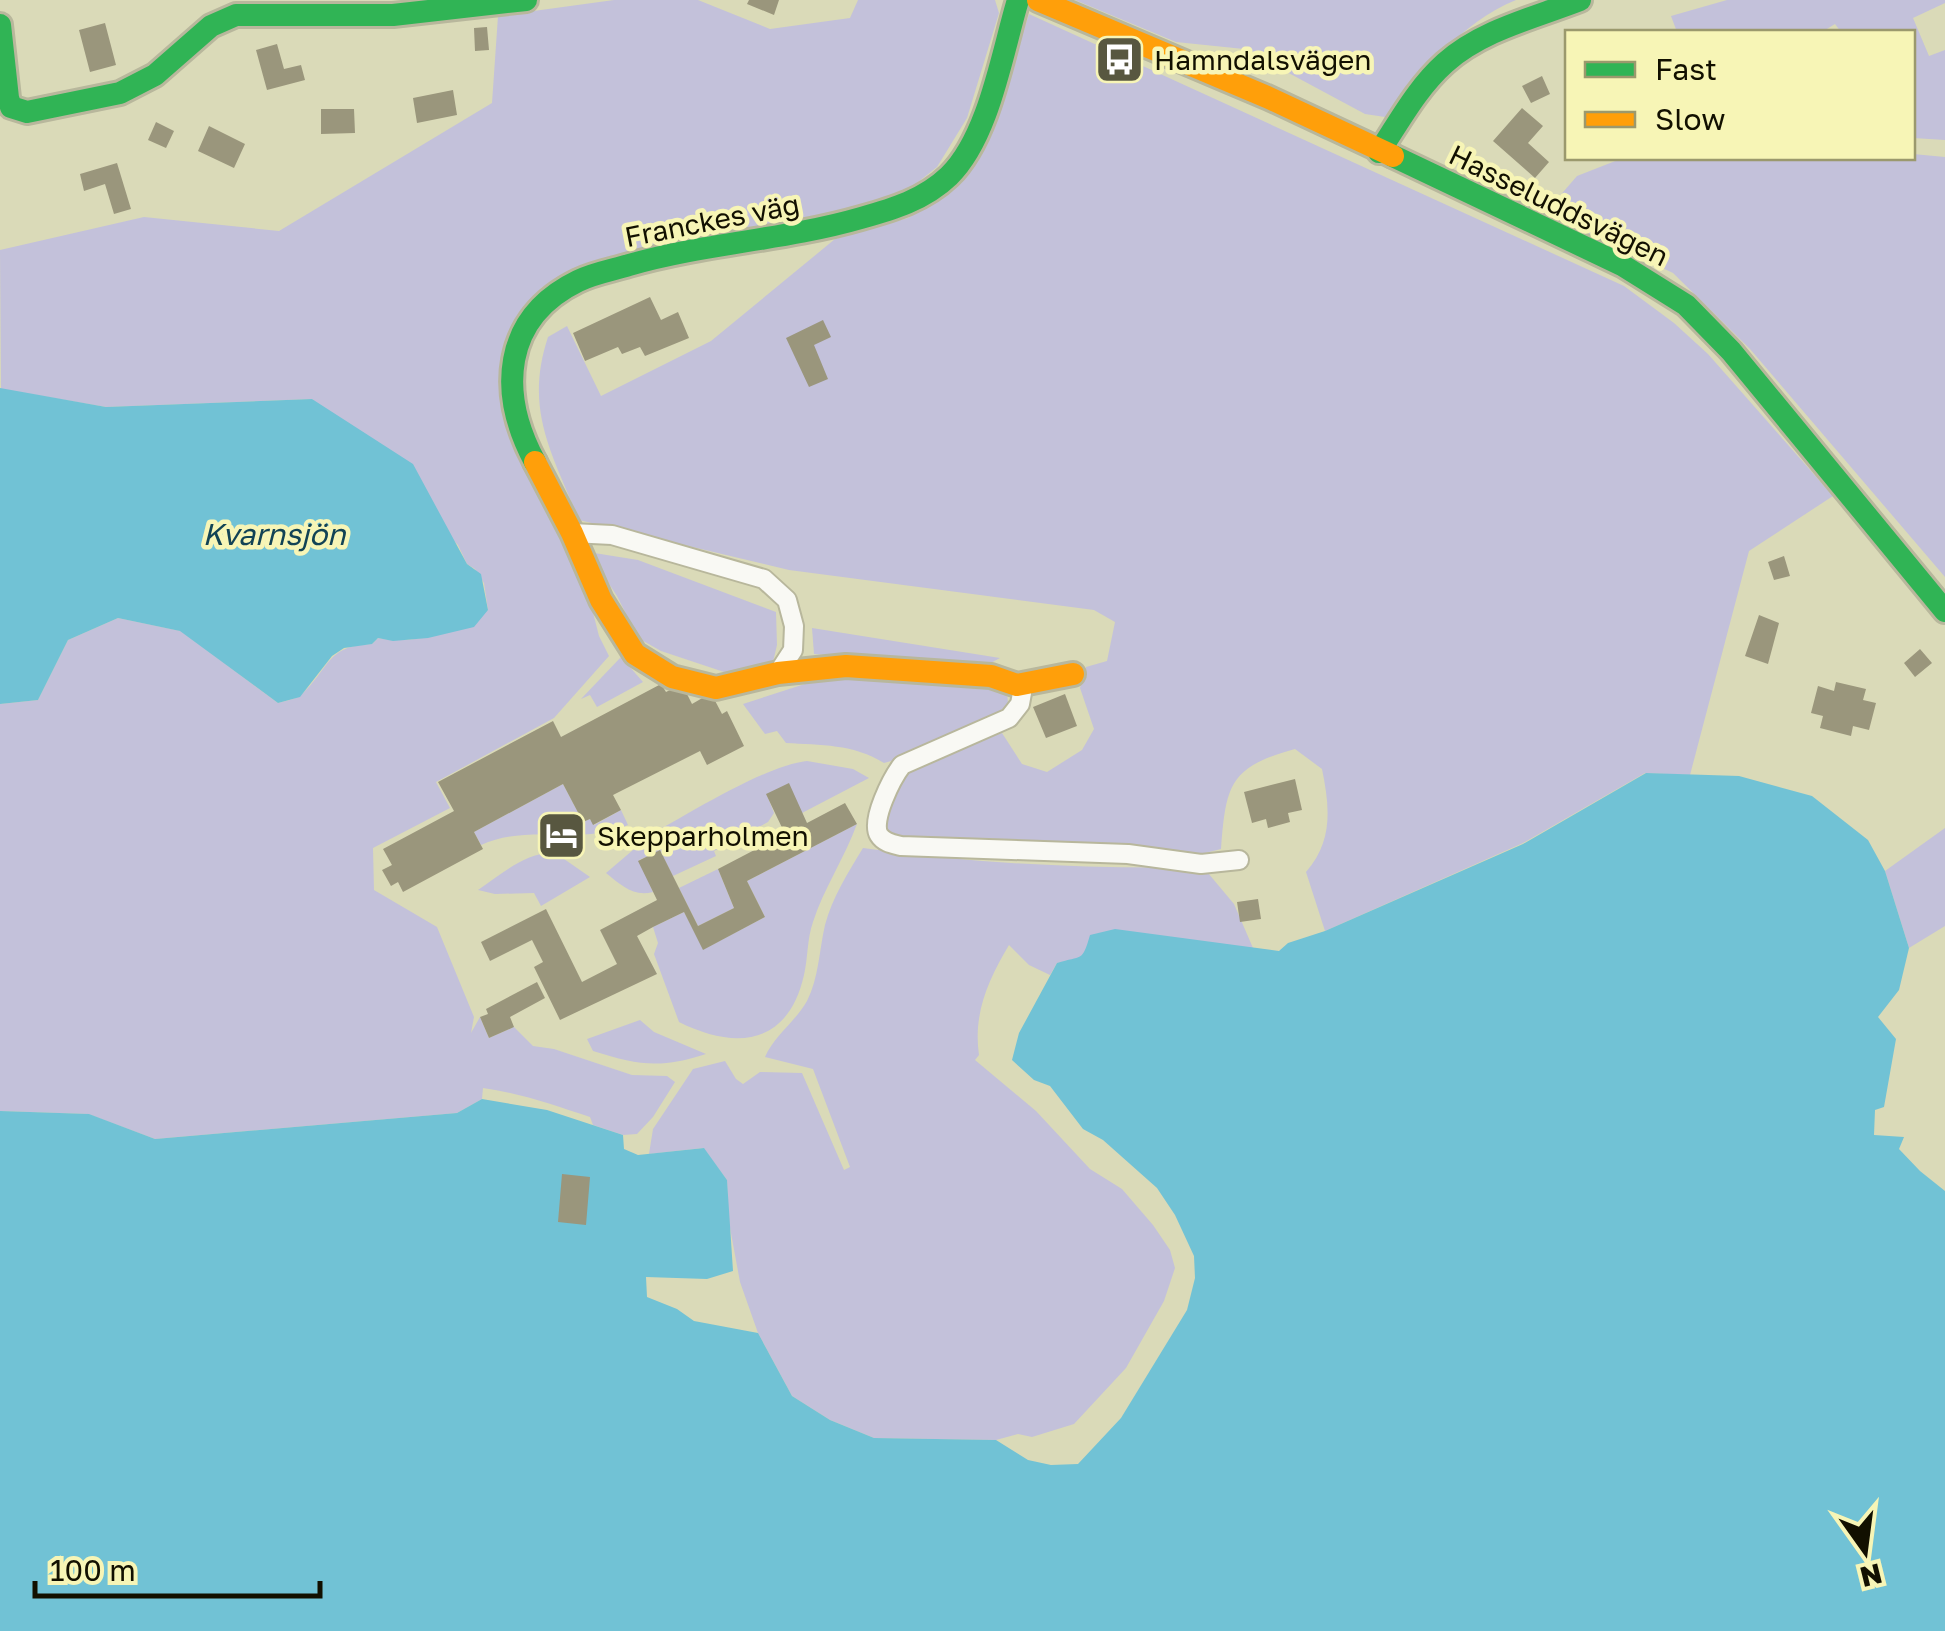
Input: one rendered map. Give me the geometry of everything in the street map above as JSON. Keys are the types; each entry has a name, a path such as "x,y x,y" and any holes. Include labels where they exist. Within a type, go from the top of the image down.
{"street":[{"path":"0,26 3,94 11,107 28,112 120,94 155,75 212,26 236,15 393,15 526,0"},
{"name":"Franckes väg","path":"1018,0 979,132 950,175 909,204 819,230 657,257 582,278 554,296 531,318 518,341 510,371 514,406 528,450 572,533 601,600 635,654 672,678 716,688 778,672 846,666 992,676 1017,685 1073,674"},
{"name":"Hasseluddsvägen","path":"1038,0 1267,97 1622,265 1686,305 1773,399 1945,612"},
{"path":"1379,152 1409,106 1446,62 1481,40 1580,0"},
{"path":"572,533 612,535 764,580 787,600 794,626 792,650 778,672"},
{"path":"1017,685 1022,693 1020,704 1009,718 902,765 876,823 878,834 886,842 902,846 1128,854 1185,863 1239,860"}],"shaded area":[{"path":"614,0 698,0 770,29 850,18 858,0 995,0 999,13 967,118 937,167 898,198 784,226 683,239 581,266 541,288 508,340 529,475 588,593 599,636 609,656 554,718 436,782 450,808 373,848 374,890 437,927 474,1017 471,1033 480,1017 489,1038 514,1027 533,1046 554,1049 632,1075 667,1076 675,1082 637,1134 623,1135 593,1125 590,1117 524,1096 483,1088 482,1099 457,1113 155,1139 88,1114 0,1111 0,704 38,700 68,640 118,618 181,631 278,703 301,695 330,660 345,649 372,644 378,638 422,638 488,610 484,583 467,564 458,545 312,399 106,407 1,389 0,250 144,217 279,231 492,103 498,16"},
{"path":"1075,0 1516,0 1460,36 1385,117 1365,114 1244,49 1176,42"},
{"path":"1727,0 1945,0 1913,18 1929,56 1945,50 1945,140 1915,138 1915,30 1840,30 1835,24 1825,30 1676,30 1671,16"},
{"path":"1029,14 1624,286 1708,354 1833,496 1749,551 1690,775 1645,773 1523,843 1325,931 1306,872 1325,836 1325,783 1322,769 1295,749 1256,763 1235,782 1225,809 1221,849 1201,854 898,838 885,830 887,807 895,789 907,775 942,754 1002,733 1022,764 1047,772 1082,750 1094,729 1080,688 1086,667 1107,661 1115,622 1094,610 789,570 579,520 551,452 540,409 541,363 548,337 567,326 601,396 711,341 835,239 908,218 948,193 970,170 990,133"},
{"path":"1915,154 1945,157 1945,577 1750,349 1673,273 1545,213 1577,176 1618,160 1915,160"},
{"path":"588,552 638,560 776,612 773,662 749,671 724,672 661,651 638,638"},
{"path":"812,628 1000,658 983,667 814,654"},
{"path":"621,657 643,682 597,707 590,695 581,699"},
{"path":"836,674 963,681 1007,692 1008,703 968,733 884,763 849,749 786,743 777,731 765,734 743,704"},
{"path":"807,761 853,769 869,778 802,813 767,795 774,813 768,822 714,851 716,856 673,876 660,851 639,860 653,892 633,891 606,873 637,842 698,808 768,773"},
{"path":"563,784 583,822 590,819 594,825 621,810 628,825 591,834 517,836 481,845 474,832"},
{"path":"857,824 817,910 804,975 786,1016 756,1036 739,1038 700,1031 679,1022 654,954 658,943 653,927 684,912 704,949 765,917 747,881"},
{"path":"1945,828 1945,926 1909,948 1885,871"},
{"path":"863,848 1033,864 1203,867 1234,904 1253,948 1085,953 1079,960 1057,963 1050,975 1029,965 1009,945 989,984 980,1011 979,1055 975,1060 1036,1111 1090,1169 1122,1189 1170,1250 1175,1268 1164,1301 1126,1368 1074,1424 1032,1437 1018,1434 996,1440 874,1438 830,1420 792,1396 758,1333 740,1282 728,1217 727,1180 703,1148 649,1154 653,1129 693,1069 725,1061 743,1084 760,1072 802,1073 844,1170 850,1167 813,1069 765,1057 807,1001 828,915"},
{"path":"554,852 590,877 541,906 534,893 495,894 478,890 523,860"},
{"path":"718,869 734,908 698,926 679,888"},
{"path":"640,1020 654,1032 706,1054 675,1062 636,1062 593,1051 587,1039"}],"water":[{"name":"Kvarnsjön","path":"0,388 106,407 312,399 413,464 467,564 481,574 488,610 474,627 428,638 378,638 372,644 344,648 332,656 300,697 278,703 180,631 118,618 68,640 38,700 0,704"},
{"path":"1646,773 1739,776 1812,796 1868,840 1885,871 1909,948 1899,990 1878,1017 1896,1039 1884,1107 1875,1110 1874,1135 1904,1137 1899,1149 1945,1191 1945,1631 0,1631 0,1111 89,1114 155,1139 457,1113 482,1099 547,1110 623,1135 624,1149 638,1155 704,1148 727,1180 733,1271 707,1279 646,1277 647,1297 694,1321 758,1333 792,1396 830,1420 874,1438 996,1440 1028,1460 1051,1465 1078,1464 1121,1418 1187,1310 1195,1278 1194,1256 1157,1188 1103,1140 1083,1129 1050,1086 1034,1080 1012,1060 1019,1033 1057,963 1080,956 1090,935 1115,929 1279,951 1288,943 1325,931 1523,844"}],"building":[{"path":"749,0 779,0 774,15 747,4"},
{"path":"105,23 116,65 90,72 79,30"},
{"path":"487,27 489,50 475,51 474,28"},
{"path":"277,44 284,69 301,65 305,80 267,90 256,50"},
{"path":"1542,76 1550,94 1531,103 1522,86"},
{"path":"453,90 457,115 417,123 413,98"},
{"path":"1522,108 1543,126 1528,143 1549,162 1535,178 1493,141"},
{"path":"321,109 354,109 355,133 321,134"},
{"path":"156,122 174,131 166,148 148,140"},
{"path":"209,126 245,144 234,168 198,151"},
{"path":"117,163 131,209 114,214 105,184 84,191 80,174"},
{"path":"650,297 661,320 678,312 689,338 645,356 640,347 622,354 618,347 585,361 573,333"},
{"path":"823,320 831,337 814,345 828,379 809,387 786,338"},
{"path":"1784,556 1790,576 1774,580 1768,562"},
{"path":"1759,615 1779,623 1768,664 1745,656"},
{"path":"1920,649 1932,663 1915,677 1904,663"},
{"path":"1836,682 1866,689 1863,700 1876,703 1869,730 1853,726 1851,736 1820,728 1823,716 1811,713 1818,686 1834,691"},
{"path":"661,684 666,692 682,684 692,704 711,693 722,714 727,711 744,746 707,765 700,751 613,795 621,810 593,825 590,819 583,822 563,784 474,832 483,849 403,892 398,882 391,886 382,870 392,865 383,849 454,811 438,782 553,721 561,737"},
{"path":"1065,694 1077,726 1046,738 1033,707"},
{"path":"1295,779 1302,810 1288,813 1290,822 1268,828 1266,819 1252,823 1244,792"},
{"path":"789,783 807,823 845,803 857,824 747,881 765,917 703,950 684,912 653,927 637,936 657,974 560,1020 534,967 543,962 532,940 490,961 481,942 546,909 582,982 617,964 600,930 657,900 638,861 660,850 698,926 734,908 718,869 785,834 766,794"},
{"path":"1258,899 1261,919 1240,922 1237,902"},
{"path":"537,982 545,998 510,1017 514,1027 489,1038 480,1017 488,1014 486,1009"},
{"path":"562,1174 590,1177 586,1225 558,1222"}],"traffic: fast":[{"path":"0,25 8,98 11,107 27,112 120,93 155,75 211,26 236,15 393,15 526,0"},
{"path":"535,462 515,410 512,384 521,336 534,315 578,281 604,272 687,251 803,232 873,215 929,191 949,176 974,140 992,93 1018,0"},
{"path":"1379,152 1426,83 1445,63 1475,42 1509,26 1580,0"},
{"path":"1393,156 1622,265 1686,305 1731,351 1945,611"}],"traffic: slow":[{"path":"1038,0 1267,97 1393,156"},
{"path":"535,462 601,600 635,654 672,677 716,688 778,673 846,666 991,676 1017,685 1073,674"}],"place":[{"name":"Hamndalsvägen","path":"1119,59"},
{"name":"Skepparholmen","path":"562,835"}]}
